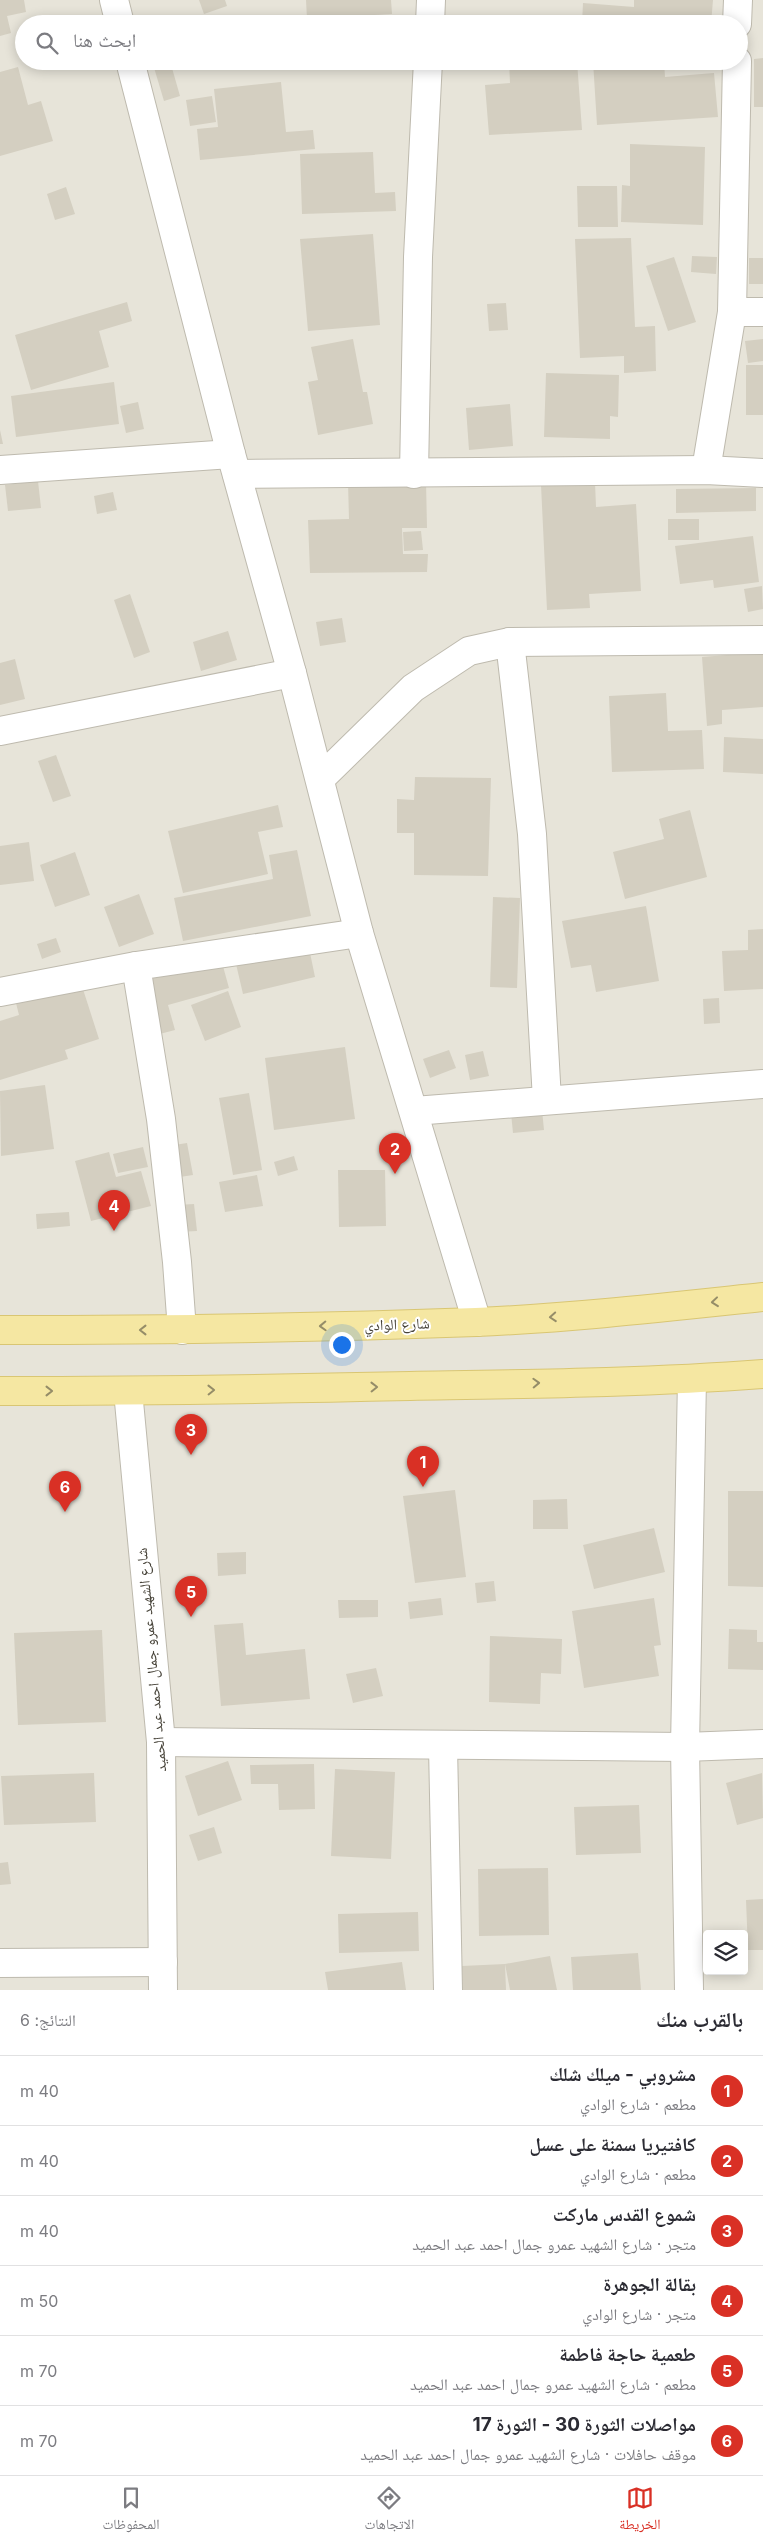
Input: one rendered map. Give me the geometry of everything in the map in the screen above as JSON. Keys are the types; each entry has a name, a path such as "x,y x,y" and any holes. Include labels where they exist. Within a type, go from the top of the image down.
{"main road":[{"name":"شارع الوادي","path":"0,1330 182,1330 477,1322 657,1308 763,1297"},
{"path":"0,1391 128,1391 692,1379 763,1374"}],"street":[{"path":"114,0 118,15"},
{"path":"430,15 431,0"},
{"path":"737,15 738,0"},
{"path":"132,70 234,464 292,673 360,933 477,1322"},
{"path":"414,474 418,257 428,70"},
{"path":"706,470 732,312 737,70"},
{"path":"732,312 763,312"},
{"path":"0,470 234,464 414,474 706,470 763,473"},
{"path":"320,779 412,688 469,651 510,642 763,640"},
{"path":"510,642 532,834 547,1100"},
{"path":"0,730 292,673"},
{"path":"0,992 136,966 360,933"},
{"path":"136,966 161,1119 177,1262 182,1330"},
{"path":"414,1111 763,1084"},
{"path":"689,1990 686,1747 692,1379"},
{"name":"شارع الشهيد عمرو جمال احمد عبد الحميد","path":"128,1391 161,1742 163,1990"},
{"path":"161,1742 686,1747 763,1744"},
{"path":"443,1746 448,1990"},
{"path":"0,1964 163,1962"}],"shaded area":[{"path":"0,0 763,0 763,1990 0,1990"}],"building":[{"path":"0,0 24,0 26,12 7,16 11,33 0,36"},
{"path":"199,0 225,0 227,6 204,14"},
{"path":"306,0 391,0 392,14 307,15"},
{"path":"634,0 713,0 712,15 582,15 583,3 634,7"},
{"path":"763,58 763,107 754,107 754,59"},
{"path":"15,68 15,70 19,70 28,105 41,101 53,141 0,156 0,72"},
{"path":"155,70 173,70 180,96 164,101"},
{"path":"509,70 578,70 582,130 489,135 485,85 510,83"},
{"path":"594,70 665,70 665,77 714,73 718,117 597,125"},
{"path":"281,82 286,132 313,130 315,149 200,160 197,129 218,127 214,89"},
{"path":"212,96 216,122 190,126 186,100"},
{"path":"630,144 705,147 703,225 621,222 622,185 630,186"},
{"path":"373,152 375,193 395,192 396,211 302,214 300,154"},
{"path":"577,186 617,186 618,227 578,227"},
{"path":"66,187 75,214 55,220 47,194"},
{"path":"373,234 380,325 308,331 300,239"},
{"path":"631,238 635,327 655,326 656,371 624,373 624,356 580,358 575,239"},
{"path":"692,256 717,257 716,274 691,272"},
{"path":"674,257 696,322 668,331 646,266"},
{"path":"749,258 763,258 763,284 749,284"},
{"path":"127,302 132,321 99,331 109,367 31,390 15,335"},
{"path":"506,303 508,330 489,331 487,304"},
{"path":"353,339 363,392 367,392 373,424 318,435 308,382 318,380 311,347"},
{"path":"763,339 763,361 748,363 745,341"},
{"path":"746,365 763,365 763,415 746,415"},
{"path":"546,373 619,375 618,417 610,416 610,439 544,437"},
{"path":"114,382 119,424 16,437 11,396"},
{"path":"138,402 144,429 126,433 120,406"},
{"path":"510,404 513,446 469,450 466,408"},
{"path":"0,430 3,444 0,444"},
{"path":"38,481 41,508 8,511 5,485"},
{"path":"426,481 427,528 402,528 403,554 428,554 427,572 310,573 308,520 349,519 348,482"},
{"path":"595,482 596,507 636,504 641,591 589,594 590,608 547,610 541,485"},
{"path":"756,488 756,511 676,513 676,489"},
{"path":"113,492 117,510 97,514 94,496"},
{"path":"668,519 699,519 699,540 668,540"},
{"path":"421,531 423,550 404,551 403,532"},
{"path":"753,536 759,582 714,588 713,580 680,584 675,546"},
{"path":"762,586 763,609 748,612 744,589"},
{"path":"130,594 150,652 134,658 114,600"},
{"path":"342,618 346,642 320,646 316,622"},
{"path":"228,631 237,660 201,671 193,642"},
{"path":"763,652 763,707 722,710 722,724 707,726 702,657"},
{"path":"15,659 25,699 0,705 0,663"},
{"path":"666,693 668,731 702,730 704,769 612,772 609,696"},
{"path":"724,737 763,739 763,774 723,772"},
{"path":"56,755 71,796 53,802 38,761"},
{"path":"415,777 491,778 488,876 414,875 414,833 397,833 397,799 414,800"},
{"path":"278,805 283,827 258,832 268,874 183,893 168,831"},
{"path":"690,810 707,877 625,899 613,852 664,839 659,819"},
{"path":"29,842 34,881 0,885 0,846"},
{"path":"297,850 311,916 183,941 174,898 273,879 269,855"},
{"path":"75,852 90,895 55,907 40,865"},
{"path":"139,894 154,934 119,947 104,907"},
{"path":"493,897 520,898 517,988 490,987"},
{"path":"646,906 659,981 596,992 591,965 571,968 562,921"},
{"path":"763,929 763,989 724,991 722,951 748,950 748,930"},
{"path":"56,938 61,952 42,959 37,944"},
{"path":"309,948 315,977 243,994 236,964"},
{"path":"221,959 229,988 168,1005 175,1030 152,1036 137,983"},
{"path":"81,983 99,1039 65,1050 68,1059 0,1080 0,1021 19,1015 16,1003"},
{"path":"228,991 241,1027 205,1041 191,1005"},
{"path":"719,998 720,1023 704,1024 703,999"},
{"path":"345,1047 355,1119 274,1130 265,1058"},
{"path":"449,1050 456,1068 430,1078 423,1059"},
{"path":"483,1051 489,1076 470,1080 465,1055"},
{"path":"45,1085 54,1149 1,1156 0,1091"},
{"path":"249,1093 262,1170 233,1175 219,1098"},
{"path":"542,1110 544,1130 513,1133 511,1113"},
{"path":"187,1143 193,1175 173,1178 168,1146"},
{"path":"143,1147 148,1167 118,1173 113,1154"},
{"path":"109,1152 116,1177 141,1171 151,1206 91,1221 75,1161"},
{"path":"294,1156 298,1170 278,1176 274,1162"},
{"path":"338,1170 385,1170 386,1226 339,1227"},
{"path":"257,1175 263,1206 225,1212 219,1182"},
{"path":"194,1204 197,1231 179,1232 177,1205"},
{"path":"69,1212 70,1226 37,1229 36,1214"},
{"path":"455,1490 466,1577 415,1583 403,1496"},
{"path":"728,1491 763,1491 763,1587 728,1586"},
{"path":"567,1499 568,1529 533,1529 533,1500"},
{"path":"654,1528 665,1572 594,1589 583,1545"},
{"path":"246,1552 246,1574 218,1576 217,1553"},
{"path":"494,1581 496,1601 477,1603 475,1583"},
{"path":"441,1598 443,1615 410,1619 408,1602"},
{"path":"654,1598 661,1645 654,1646 659,1676 584,1688 572,1611"},
{"path":"338,1600 378,1600 378,1617 339,1618"},
{"path":"243,1623 246,1655 305,1649 310,1699 221,1706 214,1625"},
{"path":"729,1629 757,1630 757,1642 763,1642 763,1670 728,1669"},
{"path":"102,1630 106,1722 18,1725 14,1633"},
{"path":"490,1636 562,1639 561,1674 541,1673 540,1704 489,1702"},
{"path":"376,1668 383,1696 353,1703 346,1674"},
{"path":"228,1761 242,1800 198,1816 185,1776"},
{"path":"314,1764 315,1809 279,1810 278,1784 251,1784 250,1765"},
{"path":"335,1769 395,1772 391,1859 331,1856"},
{"path":"94,1773 96,1822 4,1825 1,1776"},
{"path":"762,1773 763,1818 737,1825 726,1783"},
{"path":"639,1805 641,1853 576,1855 574,1807"},
{"path":"214,1827 222,1853 198,1861 189,1835"},
{"path":"8,1862 11,1884 0,1885 0,1863"},
{"path":"548,1868 549,1935 479,1936 478,1869"},
{"path":"763,1899 763,1950 748,1950 746,1900"},
{"path":"418,1912 419,1951 339,1953 338,1914"},
{"path":"638,1953 641,1990 573,1990 571,1957"},
{"path":"550,1956 557,1990 510,1990 505,1964"},
{"path":"402,1962 406,1990 328,1990 325,1972"},
{"path":"505,1964 506,1990 463,1990 462,1966"}],"place":[{"name":"كافتيريا سمنة على عسل","path":"395,1174"},
{"name":"بقالة الجوهرة","path":"114,1231"},
{"name":"شموع القدس ماركت","path":"191,1455"},
{"name":"مشروبي - ميلك شلك","path":"423,1487"},
{"name":"مواصلات الثورة 30 - الثورة 17","path":"65,1512"},
{"name":"طعمية حاجة فاطمة","path":"191,1617"}]}
